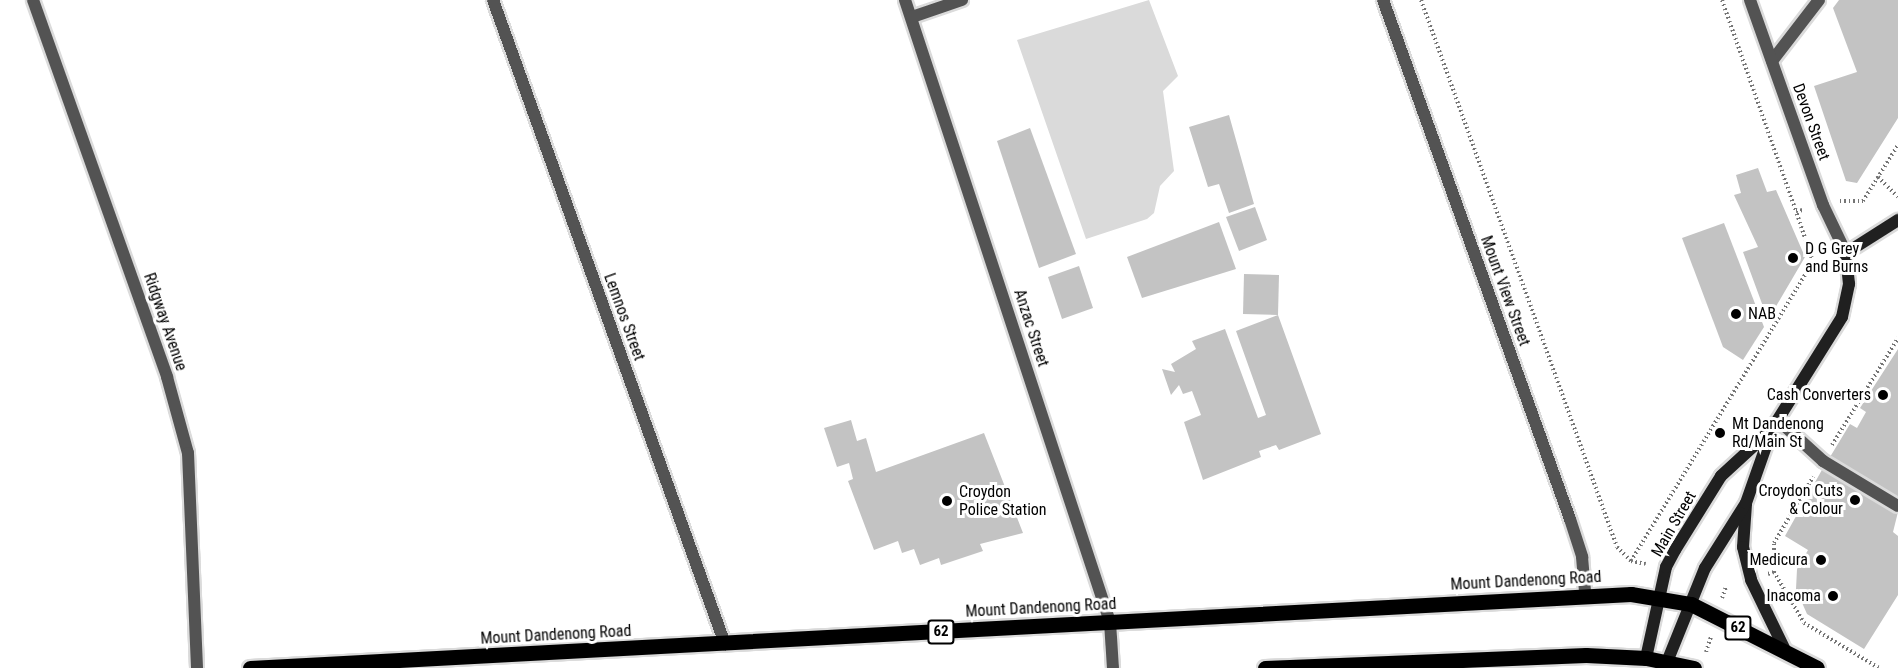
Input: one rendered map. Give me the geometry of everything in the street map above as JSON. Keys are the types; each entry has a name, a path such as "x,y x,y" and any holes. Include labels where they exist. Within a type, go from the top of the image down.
{"main road":[{"name":"Mount Dandenong Road","path":"250,668 725,644 1585,595 1660,596 1691,604 1817,668"},
{"path":"1265,668 1586,655 1646,658 1694,668"}],"street":[{"name":"Ridgway Avenue","path":"33,0 167,377 188,453 197,668"},
{"name":"Lemnos Street","path":"493,0 725,644"},
{"name":"Anzac Street","path":"905,0 1110,622 1113,668"},
{"path":"912,17 962,0"},
{"name":"Mount View Street","path":"1383,0 1570,519 1582,557 1585,595"},
{"name":"Devon Street","path":"1750,0 1823,205 1846,253"},
{"path":"1772,61 1817,4"},
{"path":"1846,253 1898,220"},
{"name":"Main Street","path":"1667,662 1701,578 1746,503 1775,425 1842,317 1849,284 1846,253"},
{"path":"1775,425 1823,461 1898,507"},
{"name":"Main Street","path":"1646,658 1666,567 1721,476 1775,425"},
{"path":"1746,503 1743,547 1751,580 1786,652"}],"path":[{"path":"1421,0 1617,547 1631,561 1666,567"},
{"path":"1631,561 1813,262 1722,0"},
{"path":"1796,211 1823,205 1863,201 1898,145"},
{"path":"1878,177 1898,197"},
{"path":"1879,668 1804,623 1774,572 1774,543 1898,338"},
{"path":"1701,578 1726,587 1774,572"}],"shaded area":[{"path":"1149,0 1178,76 1163,91 1174,171 1160,186 1154,213 1147,219 1086,239 1017,40"}],"building":[{"path":"1839,0 1898,0 1898,118 1857,183 1846,181 1814,86 1857,72 1833,8"},
{"path":"1229,115 1254,204 1229,213 1219,184 1208,187 1189,127"},
{"path":"1030,128 1076,254 1039,268 997,141"},
{"path":"1758,168 1767,192 1776,190 1805,257 1768,320 1743,252 1758,247 1734,195 1741,193 1736,175"},
{"path":"1255,207 1267,240 1239,251 1226,217"},
{"path":"1219,222 1236,269 1142,298 1127,257"},
{"path":"1724,223 1764,327 1743,360 1723,347 1682,238"},
{"path":"1079,266 1093,308 1062,319 1048,277"},
{"path":"1244,274 1279,275 1278,315 1243,314"},
{"path":"1278,315 1321,434 1279,450 1276,445 1259,451 1261,457 1203,480 1184,422 1201,415 1192,391 1183,394 1179,385 1171,395 1162,369 1175,372 1171,364 1196,349 1192,341 1225,329 1258,418 1266,415 1236,331"},
{"path":"1898,349 1898,498 1830,457 1850,424 1857,428 1866,412 1860,408"},
{"path":"851,420 857,441 866,438 876,472 984,433 1023,533 980,544 983,551 941,565 939,558 920,565 914,549 902,553 898,541 874,550 848,481 853,479 849,463 837,467 824,428"},
{"path":"1823,468 1898,512 1893,532 1898,536 1898,595 1864,649 1807,614 1796,589 1797,569 1808,550 1785,536"}],"place":[{"name":"D G Grey and Burns","path":"1793,258"},
{"name":"NAB","path":"1736,314"},
{"name":"Cash Converters","path":"1883,395"},
{"name":"Mt Dandenong Rd/Main St","path":"1720,433"},
{"name":"Croydon Cuts & Colour","path":"1855,500"},
{"name":"Croydon Police Station","path":"947,501"},
{"name":"Medicura","path":"1821,560"},
{"name":"Inacoma","path":"1833,596"}]}
